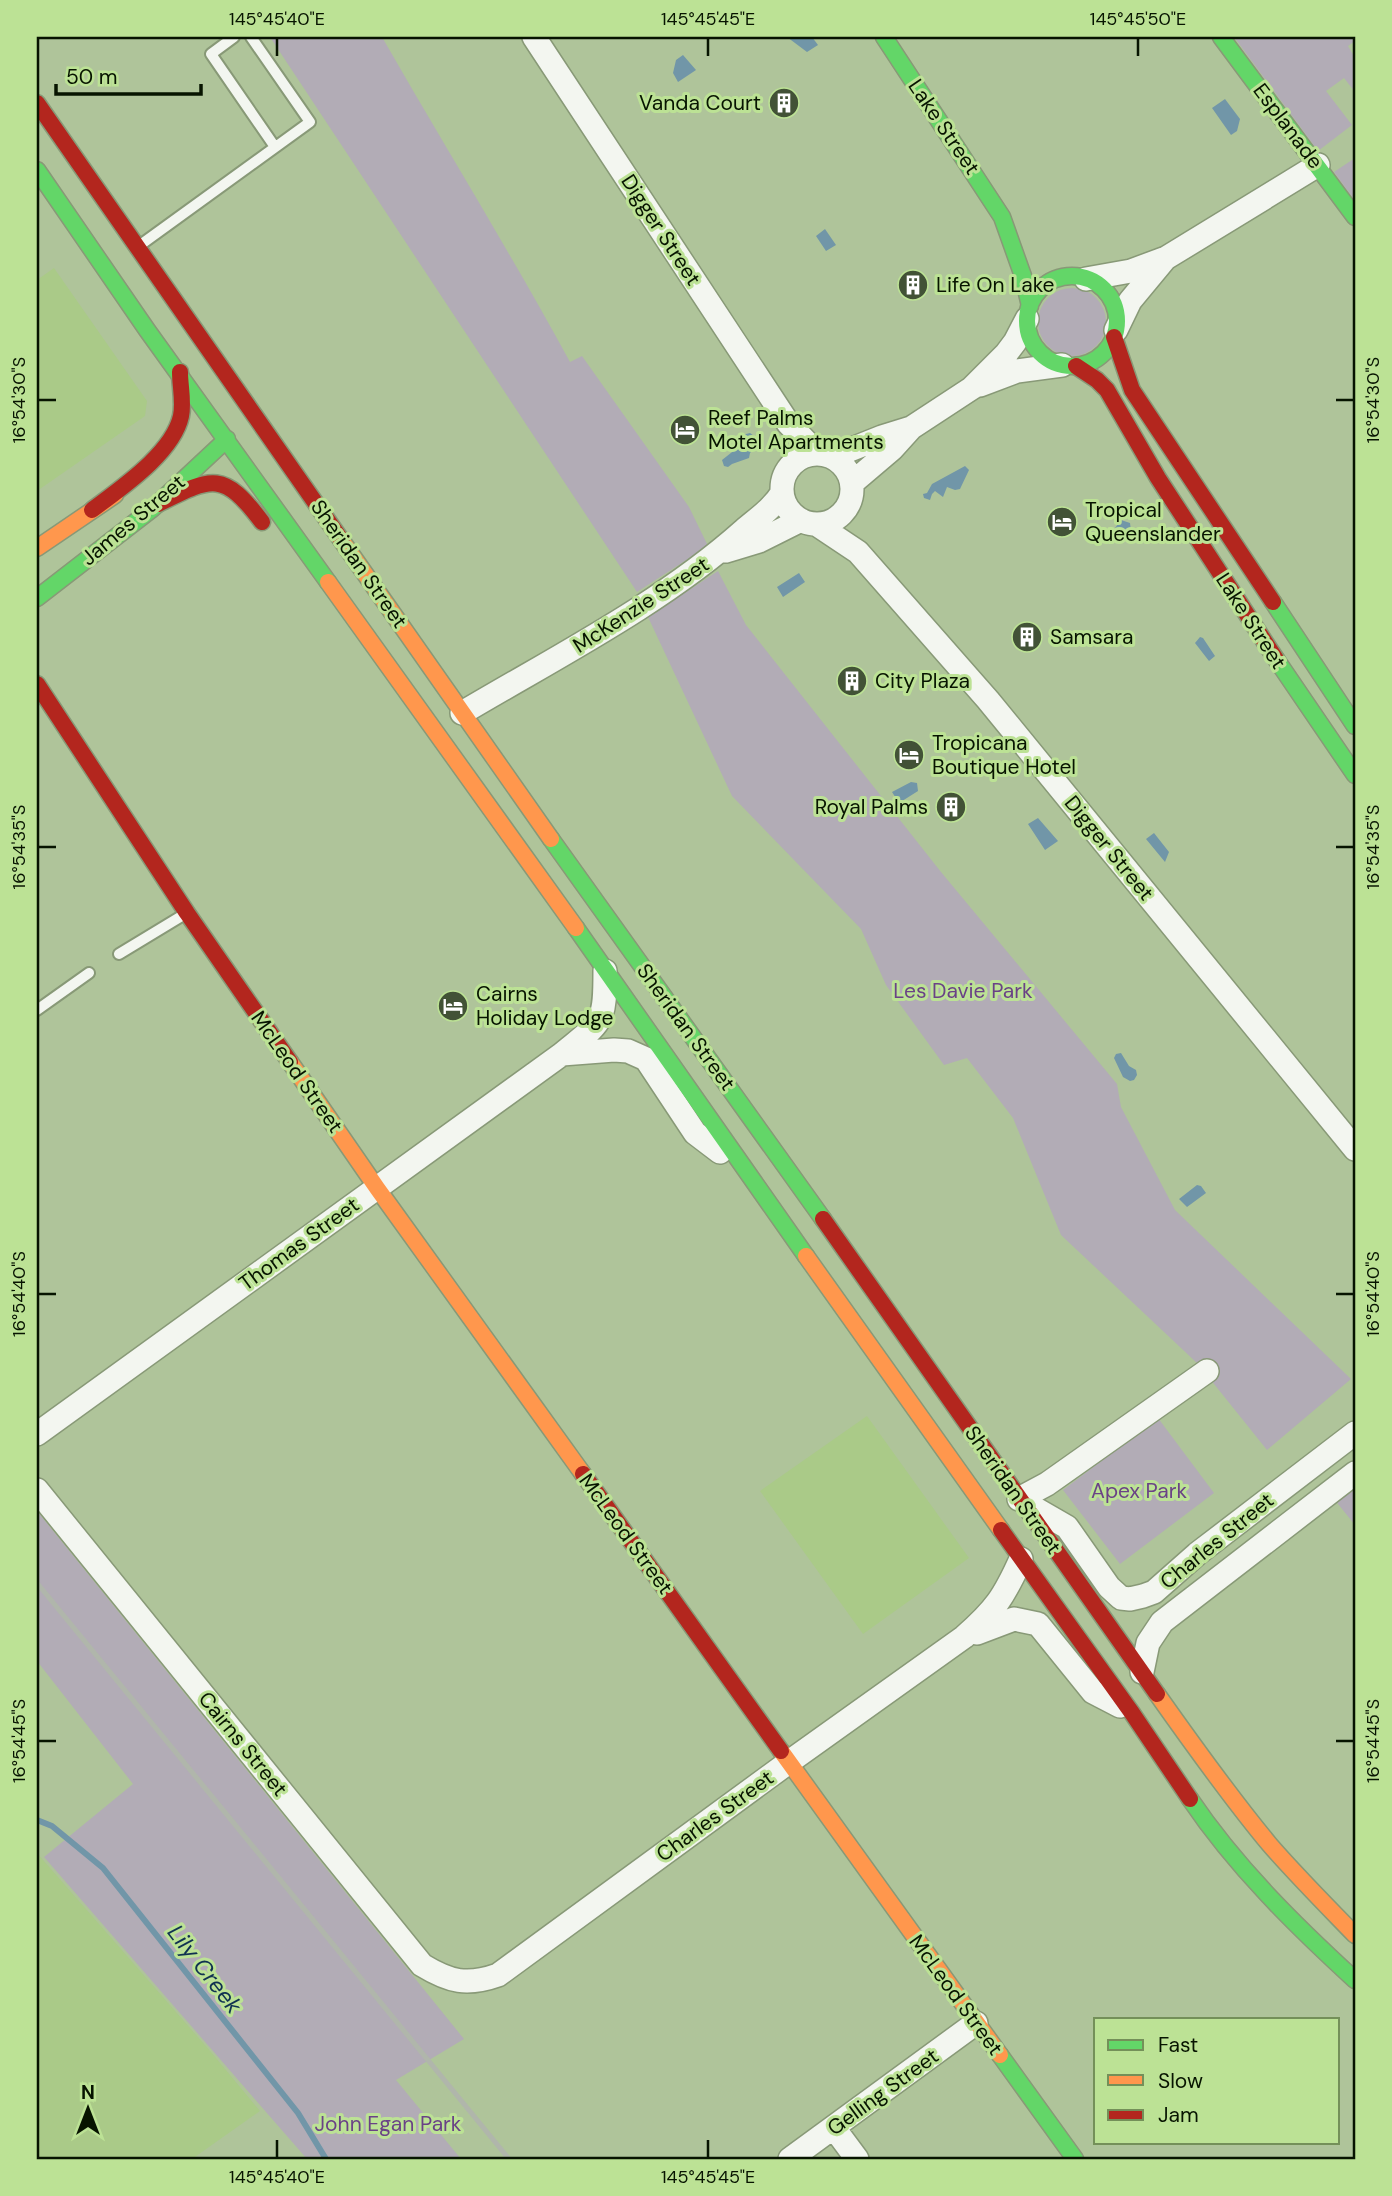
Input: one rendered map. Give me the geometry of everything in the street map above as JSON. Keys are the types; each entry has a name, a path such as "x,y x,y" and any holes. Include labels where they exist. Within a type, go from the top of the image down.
{"main road":[{"name":"Lake Street","path":"884,37 1002,217 1027,243"},
{"name":"Esplanade","path":"1221,37 1355,216"},
{"name":"Sheridan Street","path":"37,103 138,246 236,425 452,728 880,1298 1197,1750 1269,1843 1355,1935"},
{"name":"Sheridan Street","path":"37,170 147,330 180,372 236,425 452,728 604,967 1132,1713 1201,1815 1299,1927 1355,1980"},
{"name":"Lake Street","path":"1002,217 1019,262 1028,312"},
{"path":"1052,266 1082,278 1104,290 1113,302 1117,316 1115,334 1102,355 1090,362 1069,365 1047,359 1036,348 1029,335 1028,312 1037,292 1049,283 1063,277 1082,278"},
{"name":"Lake Street","path":"1115,334 1132,390 1355,726"},
{"name":"Lake Street","path":"1069,365 1097,380 1107,390 1155,475 1355,775"},
{"path":"92,510 131,480 176,428 181,412 180,372"},
{"path":"200,440 236,425"},
{"name":"James Street","path":"37,598 158,504 236,425"},
{"name":"James Street","path":"37,548 179,454"},
{"path":"158,504 201,483 221,484 240,494 270,534"},
{"name":"McLeod Street","path":"37,684 185,909 377,1188 1075,2159"},
{"path":"401,711 415,722 452,728"},
{"name":"McLeod Street","path":"90,794 185,909"}],"street":[{"name":"Digger Street","path":"534,37 788,423 825,456"},
{"path":"1082,278 1131,271 1166,258 1318,165"},
{"path":"1115,334 1130,301 1166,258"},
{"path":"911,428 825,456 807,455 790,467 785,475 782,493 792,513 808,522 836,519 850,493 911,428 972,388 1011,348 1028,312"},
{"path":"972,388 1017,371 1069,365"},
{"name":"Digger Street","path":"788,423 792,449 790,467"},
{"path":"825,456 841,464 850,493"},
{"name":"McKenzie Street","path":"452,728 525,674 562,656 719,553 775,505 782,493"},
{"name":"Digger Street","path":"850,493 848,523 858,552"},
{"name":"Digger Street","path":"808,522 858,552 997,711 1355,1149"},
{"name":"McKenzie Street","path":"719,553 808,522"},
{"name":"Thomas Street","path":"37,1434 562,1054 597,1025 604,1013 604,967"},
{"path":"562,1054 614,1050 628,1051 646,1059 695,1133 750,1175"},
{"path":"1019,1499 1046,1484 1207,1371"},
{"name":"Charles Street","path":"1019,1499 1067,1527 1109,1587 1121,1598 1130,1599 1154,1592 1197,1554 1355,1433"},
{"name":"Charles Street","path":"1142,1672 1148,1643 1162,1622 1355,1473"},
{"name":"Cairns Street","path":"37,1490 422,1965 436,1974 461,1983"},
{"name":"Charles Street","path":"461,1983 498,1975 964,1637 990,1614 1007,1590 1021,1559"},
{"path":"1173,1576 1191,1600"},
{"name":"Charles Street","path":"964,1637 1014,1619 1038,1624 1093,1692 1132,1713"},
{"name":"Gelling Street","path":"790,2159 976,2023"},
{"path":"834,2128 857,2159"}],"lane":[{"path":"234,37 211,54 275,147"},
{"path":"138,246 310,122 251,37"},
{"path":"119,954 185,909"},
{"path":"37,1010 89,973"}],"shaded area":[{"path":"54,268 147,401 145,416 37,491 37,280"},
{"path":"867,1416 969,1558 863,1634 760,1491"},
{"path":"37,1853 260,2111 192,2159 37,2159"}],"green space":[{"path":"270,37 382,37 570,362 582,356 689,507 708,546 637,592"},
{"path":"1234,37 1355,37 1355,41 1348,46 1355,58 1355,92 1344,78 1326,91 1352,125 1318,151"},
{"path":"1355,158 1355,201 1334,172"},
{"path":"1065,288 1079,288 1091,293 1101,303 1106,322 1101,341 1091,351 1079,356 1065,356 1053,351 1043,341 1038,329 1038,315 1043,303 1053,293"},
{"name":"Les Davie Park","path":"718,571 746,625 941,872 1117,1084 1121,1107 1175,1210 1351,1379 1267,1450 1198,1364 1061,1235 1013,1118 967,1058 944,1065 886,985 861,929 732,796 648,617"},
{"name":"Apex Park","path":"1158,1418 1214,1493 1120,1564 1063,1490"},
{"path":"1355,1483 1355,1525 1334,1499"},
{"name":"John Egan Park","path":"37,1511 464,2039 396,2080 461,2159 307,2159 44,1857 133,1784 37,1661"}],"water":[{"path":"787,37 812,37 818,45 807,52"},
{"path":"683,55 696,70 678,82 673,73 676,60"},
{"path":"1225,99 1240,119 1237,131 1231,135 1212,108"},
{"path":"825,229 836,245 826,251 816,236"},
{"path":"750,433 758,439 758,444 749,458 728,467 724,466 722,460 741,445 746,434"},
{"path":"965,466 969,470 960,489 947,487 943,497 935,491 930,500 924,498 923,494 927,493 932,484"},
{"path":"1121,520 1130,523 1131,531 1106,543 1104,534 1112,532"},
{"path":"799,573 805,582 783,597 777,587"},
{"path":"1200,637 1215,656 1209,661 1195,643"},
{"path":"911,782 917,783 918,791 899,803 892,792"},
{"path":"1038,818 1058,841 1045,850 1028,824"},
{"path":"1154,833 1169,852 1165,862 1146,839"},
{"path":"1121,1053 1129,1066 1136,1070 1134,1080 1123,1077 1114,1058"},
{"path":"1197,1185 1206,1193 1187,1207 1179,1199"}],"waterway":[{"name":"Lily Creek","path":"37,1820 52,1826 103,1868 298,2113 326,2159"}],"railway":[{"path":"37,1583 509,2159"}],"traffic: fast":[{"path":"884,37 1002,217 1023,276 1030,306"},
{"path":"1221,37 1355,217"},
{"path":"37,170 147,330 328,582"},
{"path":"1072,276 1089,280 1104,289 1113,304 1117,321 1113,338 1104,353 1089,362 1072,366 1055,362 1040,353 1031,338 1027,321 1031,304 1040,289 1055,280 1072,276"},
{"path":"37,598 152,509 227,439"},
{"path":"1273,602 1355,726"},
{"path":"1276,659 1355,775"},
{"path":"551,839 823,1219"},
{"path":"576,928 806,1256"},
{"path":"1190,1799 1227,1848 1267,1894 1355,1980"},
{"path":"1000,2055 1075,2159"}],"traffic: slow":[{"path":"37,548 115,495"},
{"path":"342,541 551,839"},
{"path":"328,582 576,928"},
{"path":"290,1062 377,1188 583,1474"},
{"path":"806,1256 1001,1530"},
{"path":"1157,1694 1226,1790 1270,1845 1355,1935"},
{"path":"781,1751 1000,2055"}],"traffic: jam":[{"path":"37,103 342,541"},
{"path":"1114,337 1132,390 1273,602"},
{"path":"1076,366 1107,390 1158,478 1276,659"},
{"path":"92,510 144,469 168,443 181,416 180,372"},
{"path":"158,504 192,488 216,483 237,493 262,522"},
{"path":"37,684 187,913 290,1062"},
{"path":"823,1219 1157,1694"},
{"path":"583,1474 781,1751"},
{"path":"1001,1530 1190,1799"}],"place":[{"name":"Vanda Court","path":"784,103"},
{"name":"Life On Lake","path":"913,285"},
{"name":"Reef Palms Motel Apartments","path":"685,430"},
{"name":"Tropical Queenslander","path":"1062,522"},
{"name":"Samsara","path":"1027,637"},
{"name":"City Plaza","path":"852,681"},
{"name":"Tropicana Boutique Hotel","path":"909,755"},
{"name":"Royal Palms","path":"951,807"},
{"name":"Cairns Holiday Lodge","path":"453,1006"}]}
